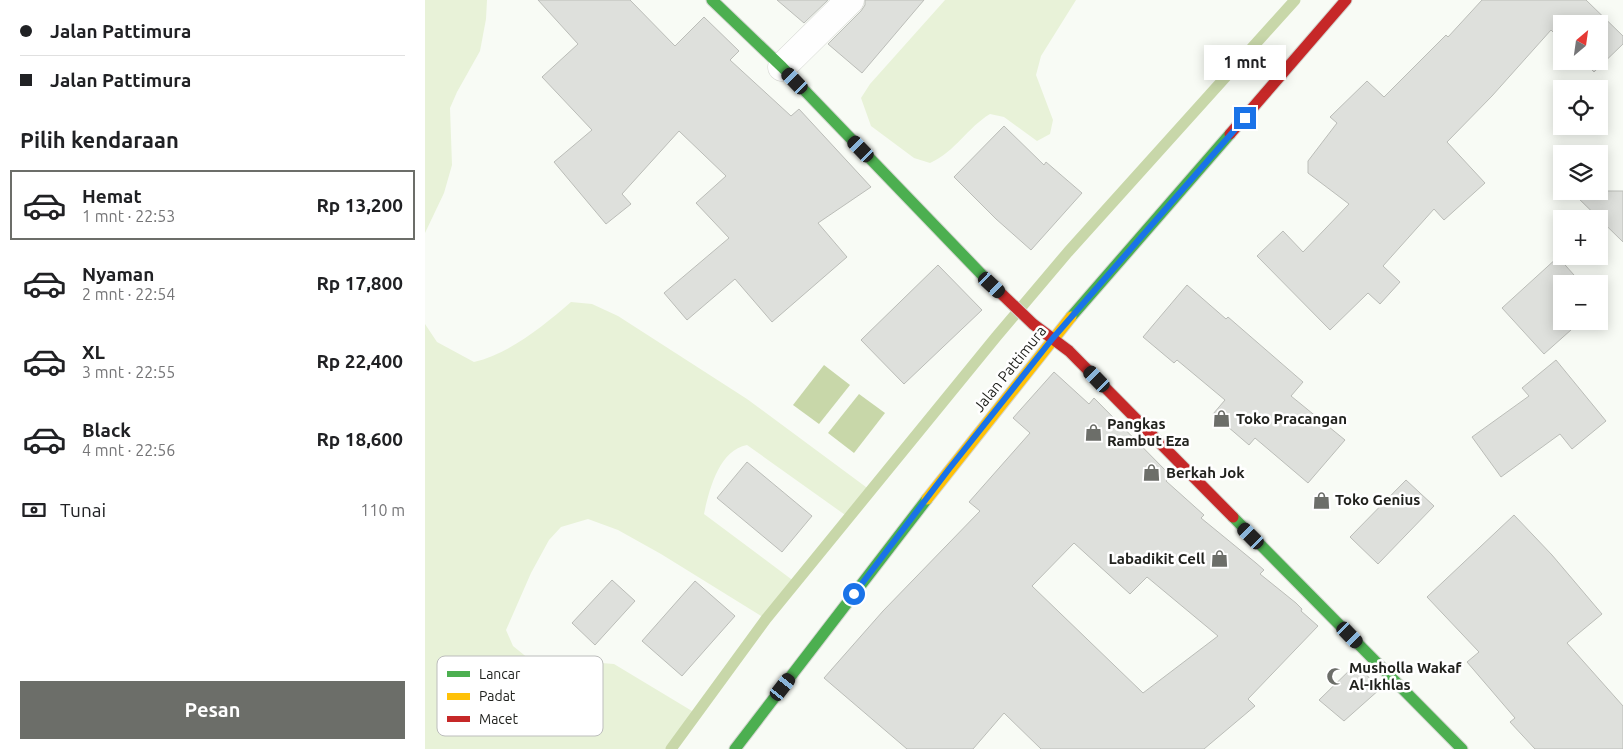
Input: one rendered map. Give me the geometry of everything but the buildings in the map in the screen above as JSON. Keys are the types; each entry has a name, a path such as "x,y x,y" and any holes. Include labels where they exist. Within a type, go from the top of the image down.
{"street":[{"path":"712,0 782,67 992,285 1033,324 1069,351 1462,749"},
{"path":"782,67 850,0"},
{"name":"Jalan Pattimura","path":"735,749 949,469 1053,338 1346,0"}],"shaded area":[{"path":"425,0 487,0 486,19 480,51 450,108 452,165 444,193 425,233"},
{"path":"945,0 1076,0 1041,56 1036,75 1053,120 1050,134 1037,141 1004,117 990,114 982,119 947,153 930,163 914,158 871,126 861,98 870,84"},
{"path":"571,302 592,304 618,316 747,399 870,490 848,517 747,445 737,448 722,463 717,472 712,483 704,514 795,582 766,619 661,554 618,530 588,519 561,527 549,540 531,573 506,630 513,646 525,656 437,656 437,736 603,736 603,663 614,664 697,714 671,749 425,749 425,324 437,342 474,362 501,352 538,329"},
{"path":"824,365 850,385 819,424 793,405"},
{"path":"859,394 885,413 854,453 828,433"}],"waterway":[{"path":"671,749 766,619 996,337 1068,252 1295,0"}],"traffic: fast":[{"path":"712,0 782,67 986,279"},
{"path":"1071,317 1230,134"},
{"path":"735,749 927,499"},
{"path":"1233,517 1462,749"}],"traffic: slow":[{"path":"927,499 1071,317"}],"traffic: jam":[{"path":"1230,134 1346,0"},
{"path":"986,279 1033,324 1069,351 1233,517"}],"place":[{"name":"Toko Pracangan","path":"1222,419"},
{"name":"Pangkas Rambut Eza","path":"1093,433"},
{"name":"Berkah Jok","path":"1152,473"},
{"name":"Toko Genius","path":"1321,500"},
{"name":"Labadikit Cell","path":"1219,559"},
{"name":"Musholla Wakaf Al-Ikhlas","path":"1335,677"}],"route":[{"path":"854,594 949,469 1053,338 1245,118"}]}
